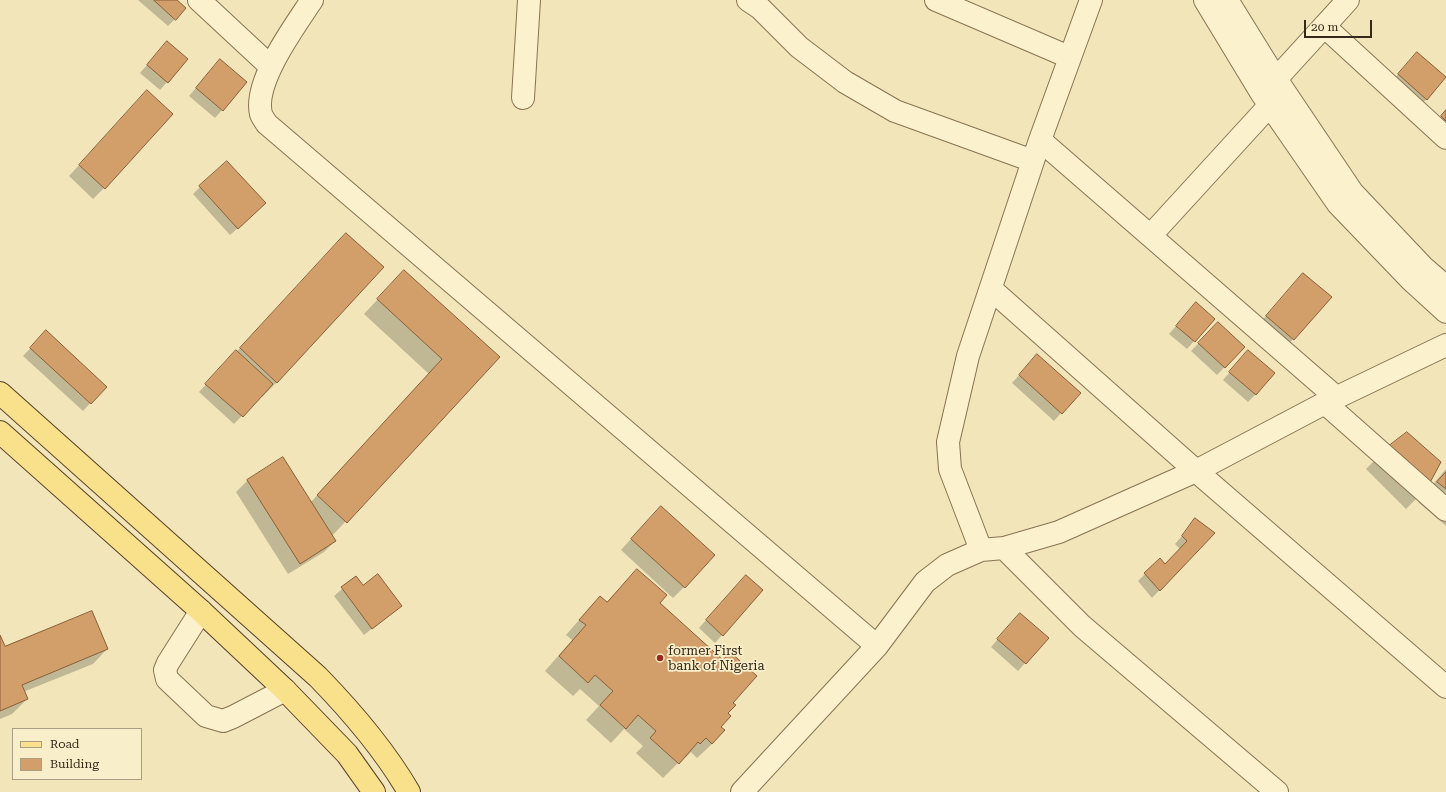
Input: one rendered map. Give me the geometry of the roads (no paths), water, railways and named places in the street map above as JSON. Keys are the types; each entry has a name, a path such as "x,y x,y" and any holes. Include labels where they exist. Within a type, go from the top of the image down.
{"main road":[{"path":"0,393 318,677 356,716 393,764 409,792"},
{"path":"0,432 202,611 285,690 347,754 374,792"}],"street":[{"path":"199,0 270,66"},
{"path":"312,0 270,66 260,100 261,114 267,124 877,646"},
{"path":"523,98 529,0"},
{"path":"936,0 1069,57"},
{"path":"981,550 950,468 948,442 968,356 1040,140 1091,0"},
{"path":"1205,0 1270,105 1338,204 1411,280 1446,312"},
{"path":"1227,0 1276,79 1352,192 1423,267 1446,287"},
{"path":"1276,79 1348,0"},
{"path":"761,3 799,47 839,78 895,111 1033,161"},
{"path":"1324,26 1446,138"},
{"path":"1151,235 1270,105"},
{"path":"1040,140 1151,235 1331,401 1446,510"},
{"path":"991,289 1196,471 1446,687"},
{"path":"742,792 877,646 925,582 947,565 981,550 1004,548 1059,532 1196,471 1331,401 1446,345"},
{"path":"1004,548 1082,626 1277,792"},
{"path":"202,611 168,663 165,670 167,679 206,716 223,721 233,718 285,690"}],"place":[{"name":"former First bank of Nigeria","path":"660,658"}]}
